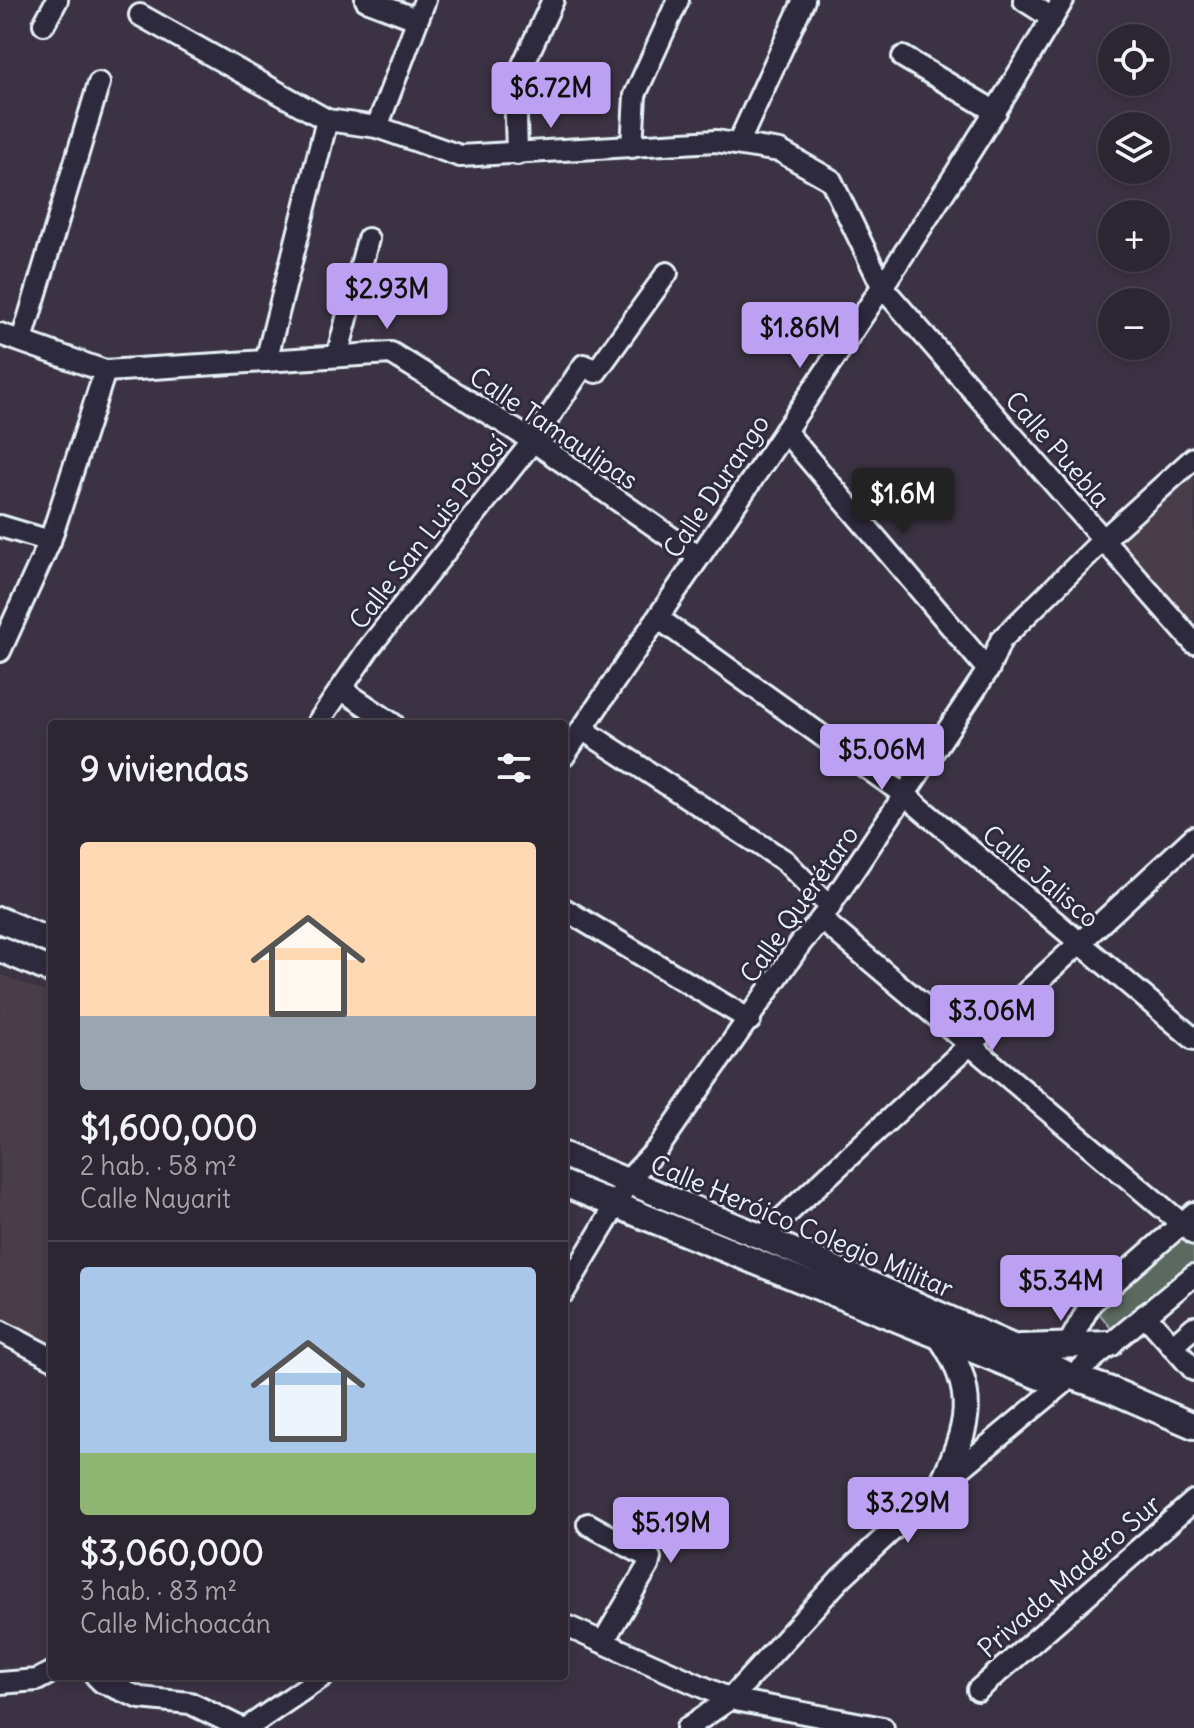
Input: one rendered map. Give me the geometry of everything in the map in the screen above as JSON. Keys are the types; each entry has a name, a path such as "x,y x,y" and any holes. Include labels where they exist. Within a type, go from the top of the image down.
{"main road":[{"path":"0,920 48,940"},
{"path":"0,949 48,969"},
{"name":"Calle Heróico Colegio Militar","path":"568,1157 762,1237 920,1318 940,1336 1194,1426"},
{"name":"Calle Heróico Colegio Militar","path":"568,1186 920,1318 1013,1347 1068,1381 1194,1438"},
{"path":"940,1336 954,1356 967,1397 967,1414 961,1436 942,1484"},
{"path":"1013,1347 1110,1344"}],"street":[{"path":"44,24 57,0"},
{"path":"366,0 420,10 377,127"},
{"path":"517,154 515,82 553,0"},
{"path":"632,147 635,95 678,0"},
{"path":"738,144 804,0"},
{"path":"1024,0 1058,9"},
{"name":"Calle Durango","path":"568,750 883,288 1058,9"},
{"path":"140,15 327,120 266,361"},
{"path":"903,57 996,112"},
{"path":"22,340 99,83"},
{"name":"Calle Puebla","path":"327,120 377,127 460,156 716,141 780,151 831,180 883,288 1194,643"},
{"path":"337,356 368,239"},
{"name":"Calle San Luis Potosí","path":"320,720 369,648 533,441 584,365 596,372 667,273"},
{"name":"Calle Tamaulipas","path":"0,334 105,371 391,353 533,441 699,557"},
{"path":"4,645 50,541 105,371"},
{"path":"785,431 988,670"},
{"name":"Calle Querétaro","path":"568,1285 627,1181 659,1147 801,943 826,913 988,670 1001,640 1103,540 1194,458"},
{"path":"0,526 50,541"},
{"name":"Calle Jalisco","path":"658,618 906,796 1194,1039"},
{"path":"341,689 387,720"},
{"path":"582,729 785,861 826,913 968,1045 1190,1223 1091,1303 1067,1347"},
{"path":"762,1237 1194,837"},
{"path":"568,911 750,1020"},
{"path":"687,1728 730,1699 841,1578 942,1484 1194,1275"},
{"path":"1145,1315 1193,1368"},
{"path":"1172,1346 1194,1327"},
{"path":"0,1331 48,1356"},
{"name":"Privada Madero Sur","path":"978,1690 1194,1501"},
{"path":"588,1524 650,1558 603,1642"},
{"path":"568,1627 730,1699 883,1728"},
{"path":"0,1683 37,1680 48,1674"},
{"path":"100,1680 140,1698 190,1703 205,1719 244,1728 317,1680"}],"shaded area":[{"path":"1194,458 1194,643 1103,540"},
{"path":"0,974 48,993 48,1346 0,1320"},
{"path":"1194,1213 1194,1275 1118,1337 1091,1303"}]}
